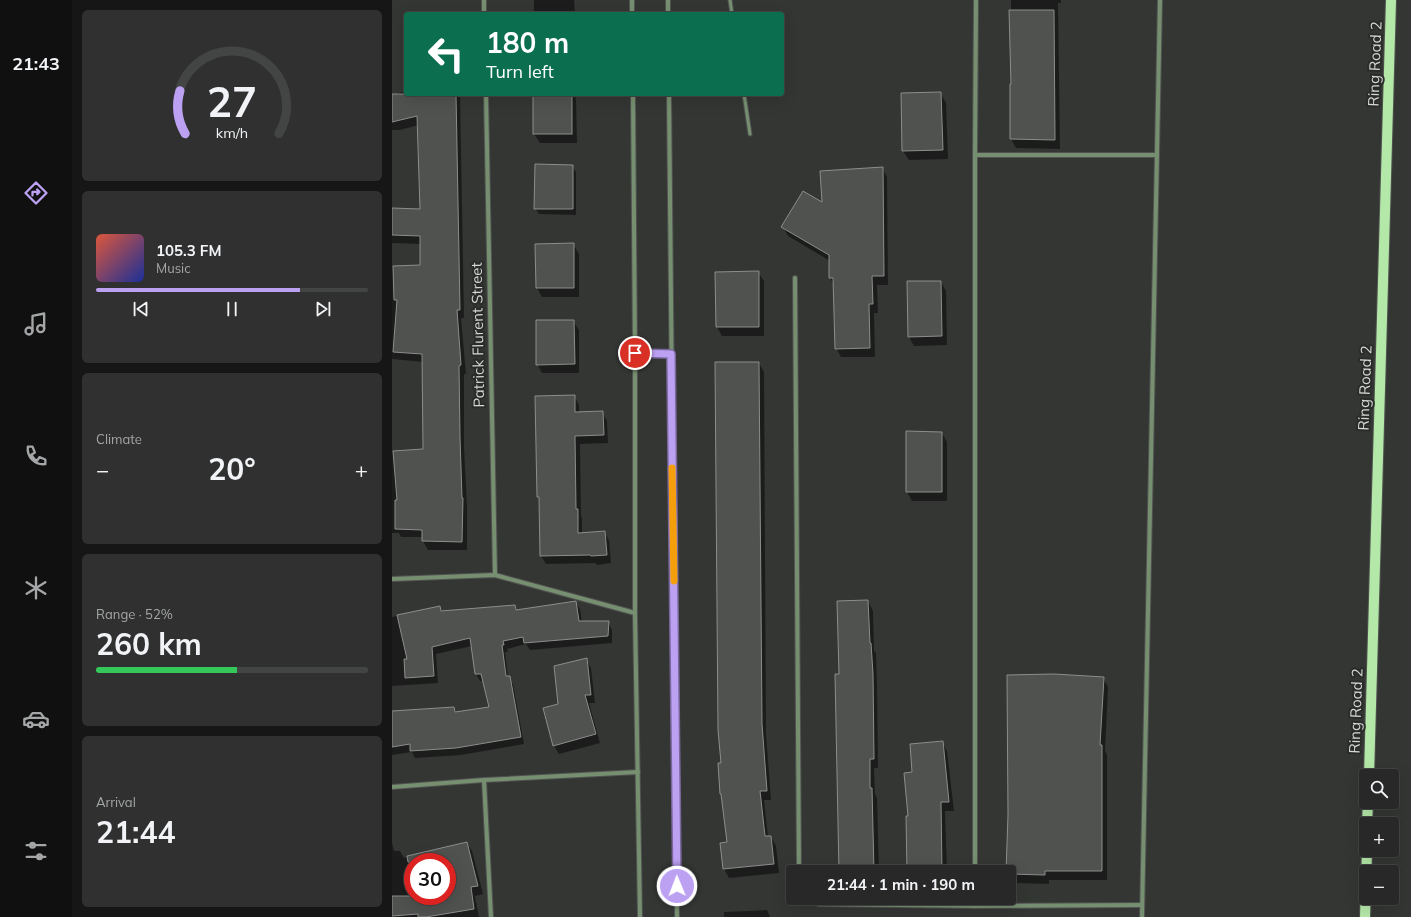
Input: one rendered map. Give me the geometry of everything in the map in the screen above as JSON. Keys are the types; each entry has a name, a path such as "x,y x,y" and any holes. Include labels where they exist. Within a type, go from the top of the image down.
{"main road":[{"name":"Ring Road 2","path":"1369,769 1391,0"},
{"path":"1365,917 1367,857"}],"street":[{"path":"484,0 484,12"},
{"path":"632,0 632,12"},
{"path":"976,0 976,865"},
{"path":"1142,917 1160,0"},
{"path":"668,12 669,1"},
{"name":"Patrick Flurent Street","path":"486,96 495,575"},
{"path":"633,96 635,613 640,917"},
{"path":"669,96 677,917"},
{"path":"975,156 1157,155"},
{"path":"795,278 799,865"},
{"path":"635,353 671,354"},
{"path":"392,579 495,575 635,613"},
{"path":"392,787 484,780 638,772"},
{"path":"484,780 491,917"},
{"path":"898,905 1142,905"}],"lane":[{"path":"730,0 732,12"},
{"path":"744,96 750,134"}],"building":[{"path":"1009,10 1054,10 1055,140 1010,139 1011,84"},
{"path":"941,92 943,150 902,151 901,93"},
{"path":"392,94 404,94 404,96 456,96 460,310 457,310 461,365 459,366 463,498 462,542 422,541 422,530 395,529 395,500 397,500 393,451 423,449 422,354 393,352 397,300 394,300 393,266 420,265 420,236 392,235 392,208 420,209 417,116 392,122"},
{"path":"533,96 572,96 572,134 533,134"},
{"path":"535,164 573,165 573,209 534,209"},
{"path":"883,167 884,276 872,276 873,304 869,304 870,348 835,349 833,278 829,278 829,255 781,227 803,191 822,202 820,171"},
{"path":"574,243 574,288 536,288 535,244"},
{"path":"759,271 759,327 716,327 715,272"},
{"path":"907,281 941,281 942,336 908,337"},
{"path":"536,320 574,320 575,364 536,365"},
{"path":"715,362 759,362 762,724 767,791 760,791 765,836 771,836 774,864 723,869 720,843 727,842 720,794 718,763 721,763 718,730"},
{"path":"575,395 575,412 603,411 604,435 575,436 576,509 578,509 578,533 605,531 607,555 540,556 535,396"},
{"path":"906,431 942,432 942,492 906,492"},
{"path":"868,600 873,674 874,759 870,759 870,788 872,788 874,865 839,865 835,674 839,674 837,601"},
{"path":"576,601 579,621 609,621 608,636 524,643 523,637 503,641 504,645 502,645 506,676 510,676 521,737 456,748 410,751 410,744 392,747 392,711 454,707 455,712 489,707 481,674 475,674 470,638 432,647 434,676 405,678 404,659 407,659 397,615 440,606 441,611 515,605 516,610"},
{"path":"587,658 591,695 585,695 596,734 553,746 543,708 558,704 554,666"},
{"path":"1054,674 1104,677 1100,745 1102,745 1102,871 1045,871 1045,875 1016,874 1016,865 1006,865 1008,815 1007,675"},
{"path":"943,741 949,802 941,802 942,865 907,865 906,816 908,816 904,773 912,772 910,744"},
{"path":"467,842 478,886 471,887 474,909 426,917 418,917 418,914 392,916 392,896 404,896 404,905 456,905 456,853 420,853"}],"slow traffic":[{"path":"672,468 674,581"}],"route":[{"path":"635,353 671,354 677,886"}]}
